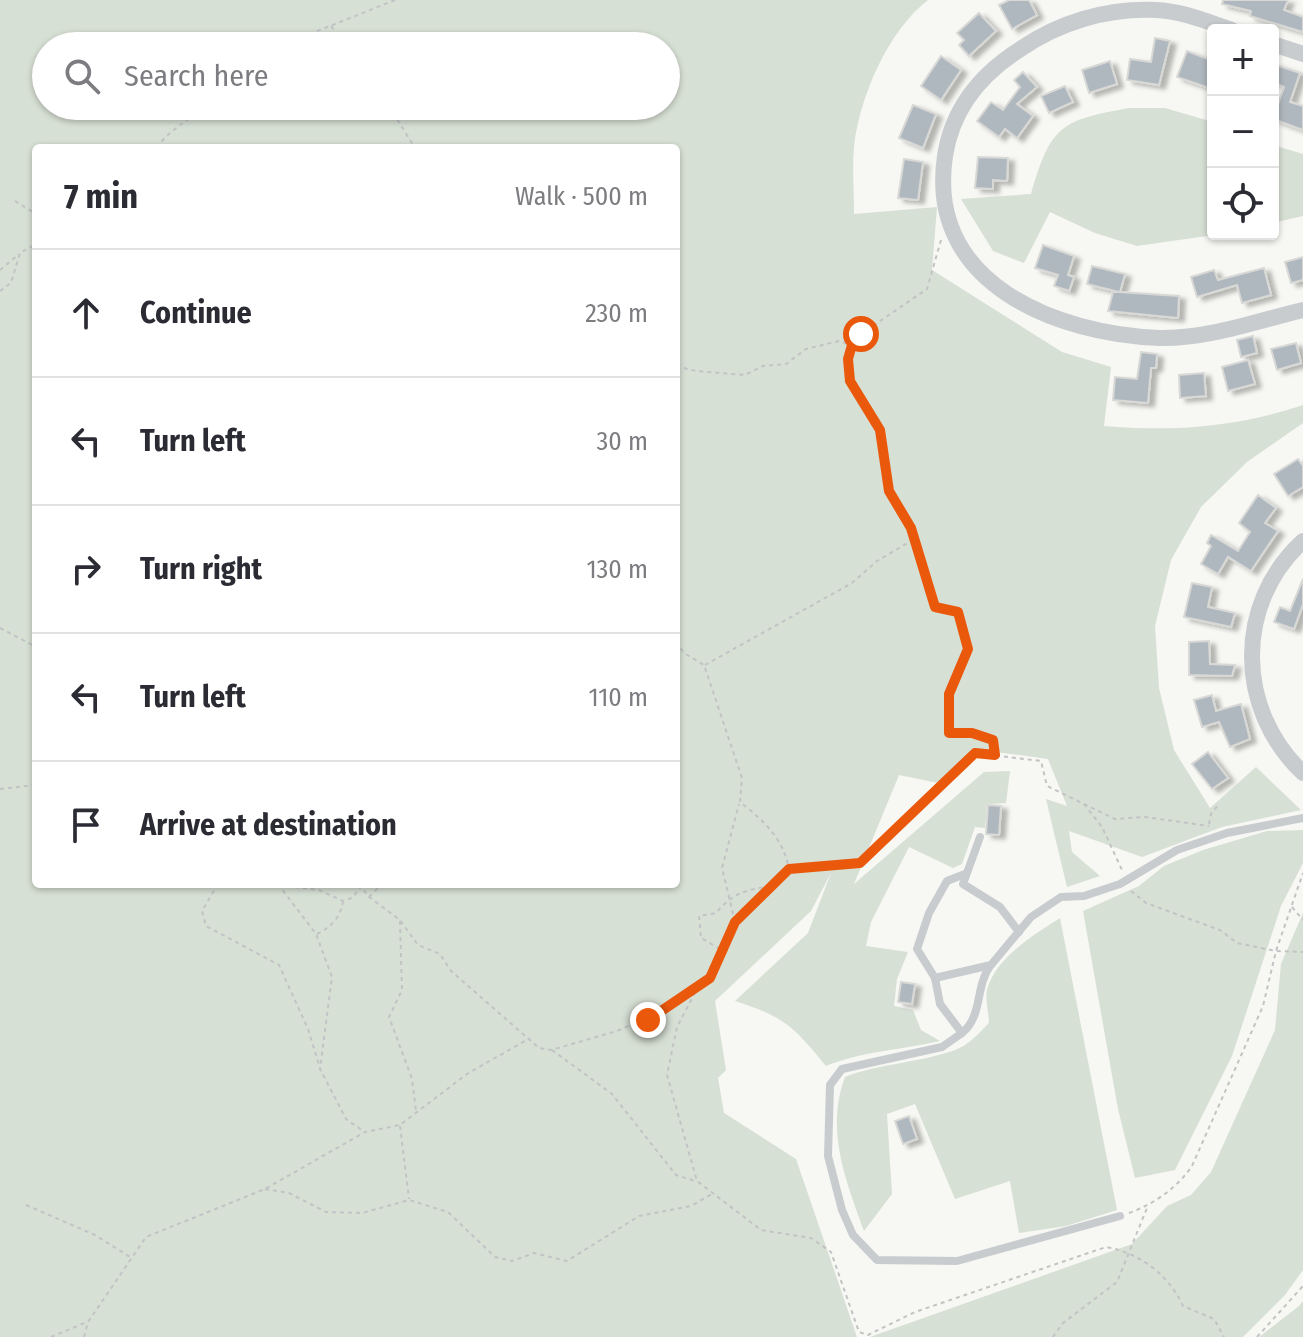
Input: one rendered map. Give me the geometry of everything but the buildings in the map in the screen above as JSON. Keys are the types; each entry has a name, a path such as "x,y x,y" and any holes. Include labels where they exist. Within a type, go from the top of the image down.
{"street":[{"path":"1210,24 1159,10 1121,10 1082,18 1041,35 1003,60 976,86 958,112 947,141 942,175 949,226 971,263 992,284 1022,304 1085,327 1162,338 1208,333 1303,310"},
{"path":"1279,46 1303,54"},
{"path":"1303,541 1285,558 1263,594 1252,632 1256,698 1269,729 1289,760 1303,773"}],"lane":[{"path":"1120,1216 957,1261 877,1260 853,1235 842,1210 828,1156 830,1085 842,1069 942,1047 962,1033 975,1017 979,986 991,965 1031,917 1061,897 1084,896 1127,879 1177,850 1227,833 1303,818"},
{"path":"980,837 963,884 968,890 1000,907 1019,932"},
{"path":"962,1033 940,1004 935,978 917,949 947,881 965,874"},
{"path":"935,978 991,965"}],"path":[{"path":"317,32 395,0"},
{"path":"331,25 333,32"},
{"path":"160,144 166,134 191,120"},
{"path":"398,120 413,144"},
{"path":"15,201 32,212"},
{"path":"949,226 942,236 927,289 861,334 852,345 848,359 850,381 880,430 889,491 913,539 935,607 958,612 968,649 949,694 949,733 972,733 993,740 995,755"},
{"path":"0,270 32,246"},
{"path":"0,291 11,283 20,253"},
{"path":"680,367 745,375 763,366 786,364 806,349 839,341 852,345"},
{"path":"704,665 852,583 877,561 913,539"},
{"path":"0,628 32,645"},
{"path":"680,648 704,665 742,778 740,802 722,868 735,922"},
{"path":"362,888 369,897 400,920 418,945 440,954 470,988 531,1037 539,1048 551,1050 577,1045 648,1020 674,1006 710,978 735,922 789,869 860,863 975,753 1041,761 1047,786 1115,819 1145,817 1209,826 1211,814 1219,804"},
{"path":"0,789 32,785"},
{"path":"740,802 768,824 785,851 789,869"},
{"path":"1083,803 1102,827 1132,893 1146,903 1220,930 1237,943 1303,952"},
{"path":"1120,1216 1148,1207 1182,1181 1192,1166 1263,1006 1273,950 1303,873"},
{"path":"721,949 701,938 699,916 716,913 728,898 746,890 770,886"},
{"path":"216,888 202,911 206,926 279,965 308,1029 320,1069 346,1119 365,1132"},
{"path":"282,888 316,934 332,977 320,1069"},
{"path":"306,888 319,890 343,901 352,898 358,888"},
{"path":"369,897 378,888"},
{"path":"316,934 330,927 342,910 343,901"},
{"path":"1292,906 1303,920"},
{"path":"400,920 402,990 389,1017 412,1079 416,1111"},
{"path":"697,1181 667,1075 677,1027 700,984"},
{"path":"84,1337 88,1322 146,1237 265,1189 365,1132 400,1125 467,1074 531,1037"},
{"path":"551,1050 612,1094 676,1175 697,1181 761,1230 811,1238 831,1252 859,1332 868,1336 915,1312 1106,1247 1129,1251 1174,1285 1183,1306 1214,1319 1224,1337"},
{"path":"400,1125 409,1200"},
{"path":"265,1189 289,1193 326,1212 362,1213 409,1200 448,1212 495,1257 512,1261 534,1253 567,1261 639,1216 691,1206 713,1194"},
{"path":"26,1205 95,1235 131,1258"},
{"path":"1053,1337 1063,1323 1117,1282 1148,1207"},
{"path":"1257,1337 1303,1286"},
{"path":"51,1337 88,1322"}],"shaded area":[{"path":"0,0 928,0 900,29 878,66 862,106 854,146 854,214 937,207 932,270 1062,352 1111,367 1104,426 1205,426 1254,418 1303,405 1303,423 1247,462 1201,507 1171,560 1155,626 1159,688 1174,750 1210,808 1256,767 1301,810 1222,827 1142,857 1069,831 1072,852 1100,876 1067,887 1046,799 1067,806 1048,759 975,749 938,783 899,775 854,884 984,772 1010,771 1006,803 987,804 985,828 975,827 962,864 953,868 909,847 871,922 866,946 908,952 897,979 894,1006 913,1010 921,1030 940,1041 868,1054 826,1066 787,1024 766,1012 735,1001 808,933 831,873 811,911 715,1001 726,1070 718,1078 724,1113 796,1159 857,1337 0,1337"},
{"path":"1165,108 1207,120 1207,236 1137,246 1095,233 1050,212 1024,263 993,251 961,199 1031,194 1045,154 1062,130 1106,112"},
{"path":"1279,147 1303,154 1303,216 1279,222"},
{"path":"1303,830 1303,863 1281,906 1232,1056 1175,1170 1135,1178 1118,1109 1083,911 1139,886 1164,866 1203,850 1267,831"},
{"path":"1303,913 1303,1270 1285,1295 1243,1337 870,1337 1132,1244 1167,1206 1191,1195 1211,1172 1275,1030 1281,964"},
{"path":"1060,918 1117,1210 1066,1226 1019,1233 1010,1181 955,1199 915,1104 887,1114 892,1194 864,1231 845,1174 837,1136 839,1097 845,1077 942,1054 969,1042 989,1023 987,990 998,968 1017,948"},
{"path":"1303,1301 1303,1337 1259,1337 1299,1306"}],"route":[{"path":"648,1020 674,1006 710,978 735,922 789,869 807,870 826,865 860,863 975,753 995,755 993,740 972,733 949,733 949,694 968,649 958,612 935,607 911,528 889,491 883,468 880,430 850,381 848,359 852,345 861,334"}]}
